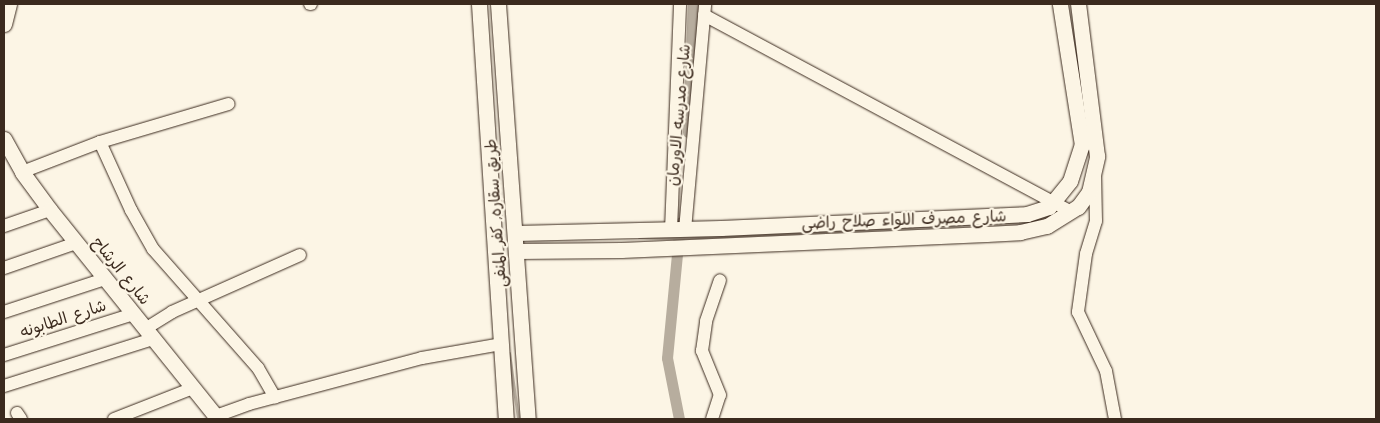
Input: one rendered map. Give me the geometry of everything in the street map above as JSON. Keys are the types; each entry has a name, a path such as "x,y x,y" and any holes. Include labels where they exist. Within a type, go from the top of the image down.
{"street":[{"path":"4,24 9,4"},
{"name":"طريق سقاره, كفر المنفى","path":"479,4 490,30 516,233 514,364 506,419"},
{"name":"طريق سقاره, كفر المنفى","path":"498,4 490,30 501,344 514,364 528,419"},
{"name":"شارع مدرسه الاورمان","path":"678,230 680,4"},
{"path":"1054,203 1070,181 1082,144 1060,4"},
{"name":"شارع مصرف اللواء صلاح راضى","path":"516,251 723,246 1020,232 1047,226 1071,212 1089,192 1095,172 1096,131 1078,4"},
{"path":"704,9 1071,212"},
{"name":"شارع مدرسه الاورمان","path":"678,230 704,9"},
{"path":"22,172 100,142 228,104"},
{"name":"شارع الرشاح","path":"4,139 8,160 22,172 105,280 217,418"},
{"path":"100,142 112,172 153,249 258,368 275,397"},
{"path":"1095,172 1096,220 1086,254 1078,312 1104,365 1115,419"},
{"name":"شارع مصرف اللواء صلاح راضى","path":"516,233 678,230 1027,214 1054,203"},
{"path":"4,226 50,210"},
{"path":"800,223 803,242"},
{"path":"721,228 723,246"},
{"path":"670,248 678,230"},
{"path":"4,268 76,243"},
{"path":"4,386 149,334 199,300 300,255"},
{"path":"4,312 105,280"},
{"path":"712,419 720,395 702,351 706,320 720,280"},
{"name":"شارع الطابونه","path":"4,355 133,314"},
{"path":"217,418 275,397 422,358 501,344"},
{"path":"114,419 193,388"}],"waterway":[{"path":"688,132 693,4"},
{"path":"1031,220 1051,216"},
{"path":"639,237 679,238 1024,221"},
{"path":"679,419 667,358 680,223"},
{"path":"509,353 518,419"}]}
